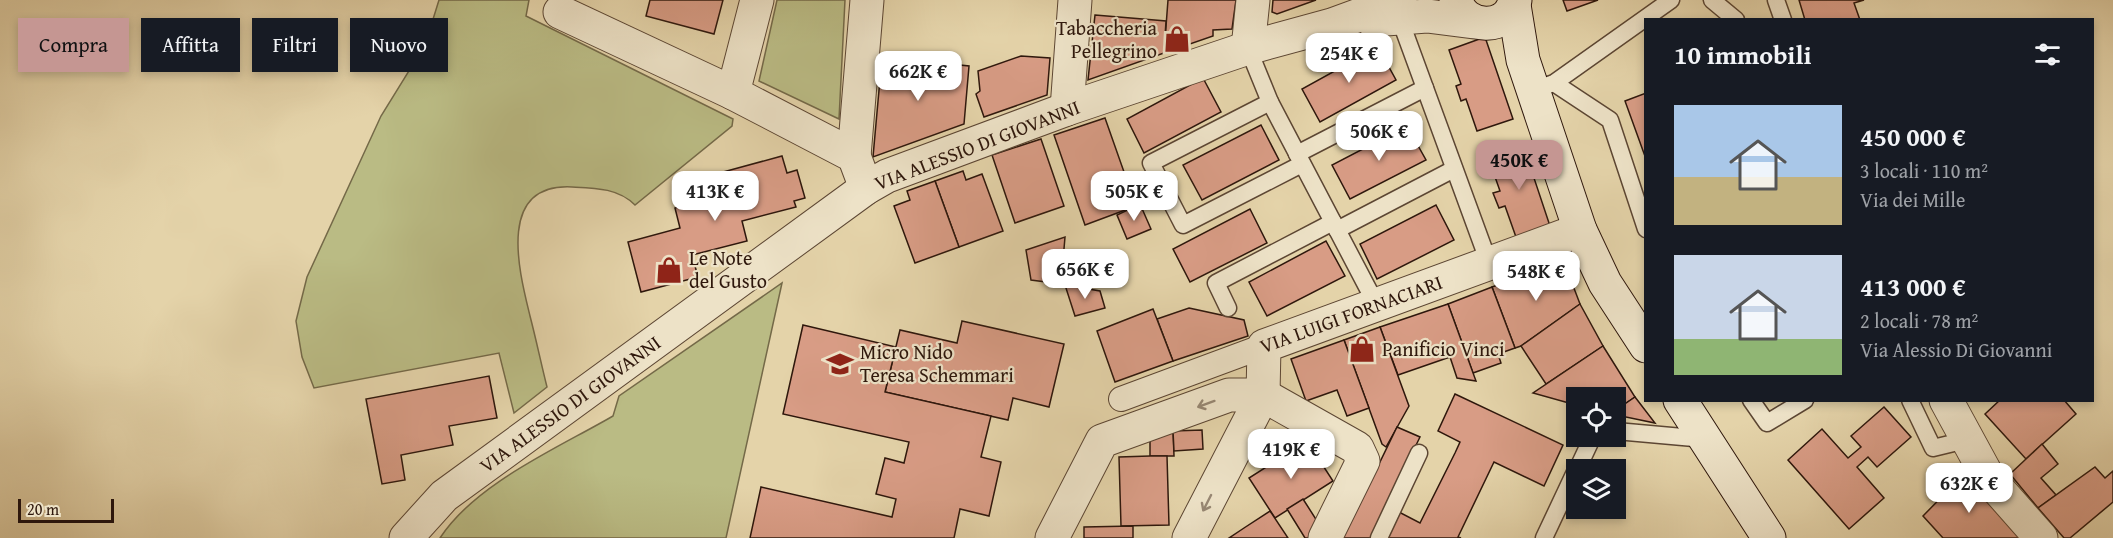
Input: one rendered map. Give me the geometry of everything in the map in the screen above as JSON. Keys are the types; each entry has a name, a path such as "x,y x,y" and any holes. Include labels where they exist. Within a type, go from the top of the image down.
{"street":[{"path":"733,93 757,0"},
{"path":"866,188 854,156 867,0"},
{"path":"1067,109 1075,0"},
{"path":"1248,48 1253,0"},
{"path":"1514,2 1522,60"},
{"path":"1472,16 1498,22 1508,15 1514,2"},
{"name":"VIA ALESSIO DI GIOVANNI","path":"406,538 444,496 866,188 887,176 1067,109 1248,48 1399,9 1427,16 1472,16"},
{"path":"560,12 733,93 854,156"},
{"path":"1472,16 1502,36 1543,87 1581,230 1605,283 1644,343"},
{"name":"VIA LUIGI FORNACIARI","path":"1121,399 1581,230"},
{"path":"1189,538 1263,394 1264,346"},
{"path":"1052,538 1102,441 1229,395 1263,394 1357,448 1360,454 1363,461 1325,538"},
{"path":"1681,402 1769,538"},
{"path":"1947,402 1989,479 2041,538"}],"lane":[{"path":"1645,18 1671,0"},
{"path":"1712,0 1734,18"},
{"path":"1776,0 1782,18"},
{"path":"1399,9 1425,88 1489,263"},
{"path":"1644,18 1543,87 1610,120 1644,223"},
{"path":"1248,48 1270,102 1376,304"},
{"path":"1270,102 1151,163 1183,225 1425,88"},
{"path":"1228,308 1216,283 1454,169"},
{"path":"1751,402 1767,423 1802,402"},
{"path":"1911,402 1933,448 1966,440"},
{"path":"1626,432 1705,439"},
{"path":"1379,538 1419,453"},
{"path":"1545,538 1566,493"}],"green space":[{"path":"439,0 529,0 526,16 733,119 732,126 635,205 614,192 572,187 548,190 532,199 522,214 518,233 518,254 547,387 514,413 499,353 314,388 302,357 296,321 307,277 381,116 408,72 448,72 448,18 433,18"},
{"path":"777,0 845,0 839,119 759,81"},
{"path":"782,283 726,538 440,538 474,500 519,468 613,416 619,396"}],"building":[{"path":"650,0 723,0 714,34 646,16"},
{"path":"1168,0 1236,0 1232,29 1213,30 1213,36 1164,53"},
{"path":"1273,0 1316,0 1277,14 1272,12"},
{"path":"1563,0 1598,0 1567,11"},
{"path":"1799,0 1864,0 1854,3 1859,18 1804,18"},
{"path":"1095,15 1166,21 1164,53 1088,80"},
{"path":"1485,37 1513,119 1477,131 1466,99 1461,101 1456,86 1461,84 1449,50"},
{"path":"1378,47 1396,80 1320,122 1302,89"},
{"path":"1021,56 1050,58 1047,95 984,117 976,94 980,91 978,71"},
{"path":"882,57 969,66 964,124 873,157"},
{"path":"1203,78 1221,112 1144,153 1127,119"},
{"path":"1644,94 1644,153 1625,101"},
{"path":"1105,118 1136,206 1085,225 1054,135"},
{"path":"1261,125 1279,160 1202,200 1183,165"},
{"path":"1407,126 1426,160 1350,199 1332,165"},
{"path":"1041,139 1064,206 1015,223 992,155"},
{"path":"1523,145 1550,226 1516,237 1505,206 1499,208 1493,193 1500,191 1488,157"},
{"path":"782,156 787,173 797,170 805,198 794,201 796,207 742,221 747,241 692,255 698,277 641,292 628,242 680,228 675,208 729,194 723,172"},
{"path":"963,171 966,180 982,174 1003,231 959,247 935,181"},
{"path":"935,181 959,247 915,263 894,206 910,200 907,191"},
{"path":"1140,204 1151,229 1127,239 1117,215"},
{"path":"1436,205 1454,240 1377,279 1360,244"},
{"path":"1250,209 1267,243 1190,282 1173,249"},
{"path":"1065,237 1061,284 1031,280 1026,250"},
{"path":"1326,241 1345,276 1267,316 1249,282"},
{"path":"1564,262 1580,304 1515,348 1492,287"},
{"path":"1065,285 1100,291 1105,308 1075,316"},
{"path":"1492,287 1515,348 1498,354 1501,363 1473,373 1448,304"},
{"path":"1448,304 1476,381 1457,378 1450,357 1398,375 1380,327"},
{"path":"1580,304 1603,346 1546,384 1521,346"},
{"path":"1189,308 1244,320 1248,336 1173,361 1157,319"},
{"path":"1153,309 1173,361 1115,382 1097,331"},
{"path":"962,321 1064,344 1049,407 1013,398 1008,420 885,392 900,330 957,343"},
{"path":"803,325 896,347 885,392 991,416 981,457 1001,462 989,516 960,509 954,538 750,538 761,487 892,517 896,499 876,494 885,458 904,463 909,442 783,414"},
{"path":"1380,327 1409,406 1386,447 1382,444 1344,340"},
{"path":"1344,340 1369,408 1347,416 1337,390 1306,401 1291,359"},
{"path":"1603,346 1635,397 1626,403 1626,387 1566,387 1566,402 1533,393"},
{"path":"489,376 497,418 449,426 453,445 401,455 405,480 382,484 366,399"},
{"path":"1455,394 1563,445 1544,486 1494,462 1458,537 1461,538 1386,538 1399,512 1420,523 1455,453 1460,442 1438,431"},
{"path":"1635,397 1655,423 1626,417 1626,403"},
{"path":"1998,402 2066,402 2076,414 2026,459 1985,414"},
{"path":"1884,407 1911,437 1877,467 1868,457 1857,467 1884,498 1849,529 1788,460 1822,429 1848,458 1861,447 1851,436"},
{"path":"1397,427 1420,437 1371,538 1343,538"},
{"path":"1173,429 1174,456 1150,456 1150,438"},
{"path":"1202,430 1203,449 1174,451 1173,431"},
{"path":"1307,441 1333,481 1275,518 1249,478"},
{"path":"2042,444 2058,464 2041,478 2056,495 2038,508 2010,474"},
{"path":"1167,456 1169,525 1121,526 1119,457"},
{"path":"2095,467 2105,478 2113,471 2113,502 2070,538 2064,538 2038,508"},
{"path":"1967,471 2024,538 1943,538 1923,516"},
{"path":"1303,499 1319,524 1312,538 1305,538 1287,509"},
{"path":"1270,511 1288,538 1229,538 1244,528"},
{"path":"1133,526 1133,538 1084,538 1084,527"}],"place":[{"name":"Tabaccheria Pellegrino","path":"1177,39"},
{"name":"Le Note del Gusto","path":"669,270"},
{"name":"Panificio Vinci","path":"1362,349"},
{"name":"Micro Nido Teresa Schemmari","path":"840,364"}]}
